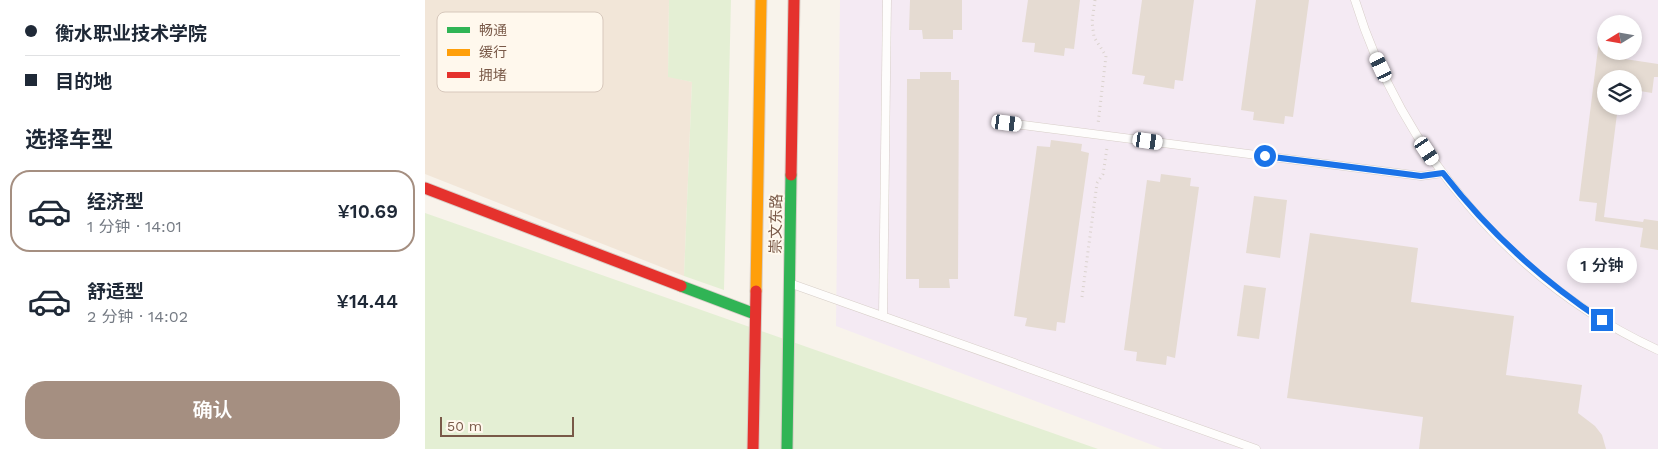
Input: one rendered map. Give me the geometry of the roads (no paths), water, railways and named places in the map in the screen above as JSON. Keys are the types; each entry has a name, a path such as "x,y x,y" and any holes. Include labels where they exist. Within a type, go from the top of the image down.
{"main road":[{"name":"崇文东路","path":"753,449 761,0"},
{"name":"崇文东路","path":"787,449 794,0"},
{"path":"425,188 755,314"}],"lane":[{"path":"883,316 887,0"},
{"path":"1355,0 1375,55 1392,92 1412,128 1443,173 1486,225 1547,281 1614,327 1658,350"},
{"path":"1007,123 1421,176 1443,173"},
{"path":"790,284 1256,449"}]}
